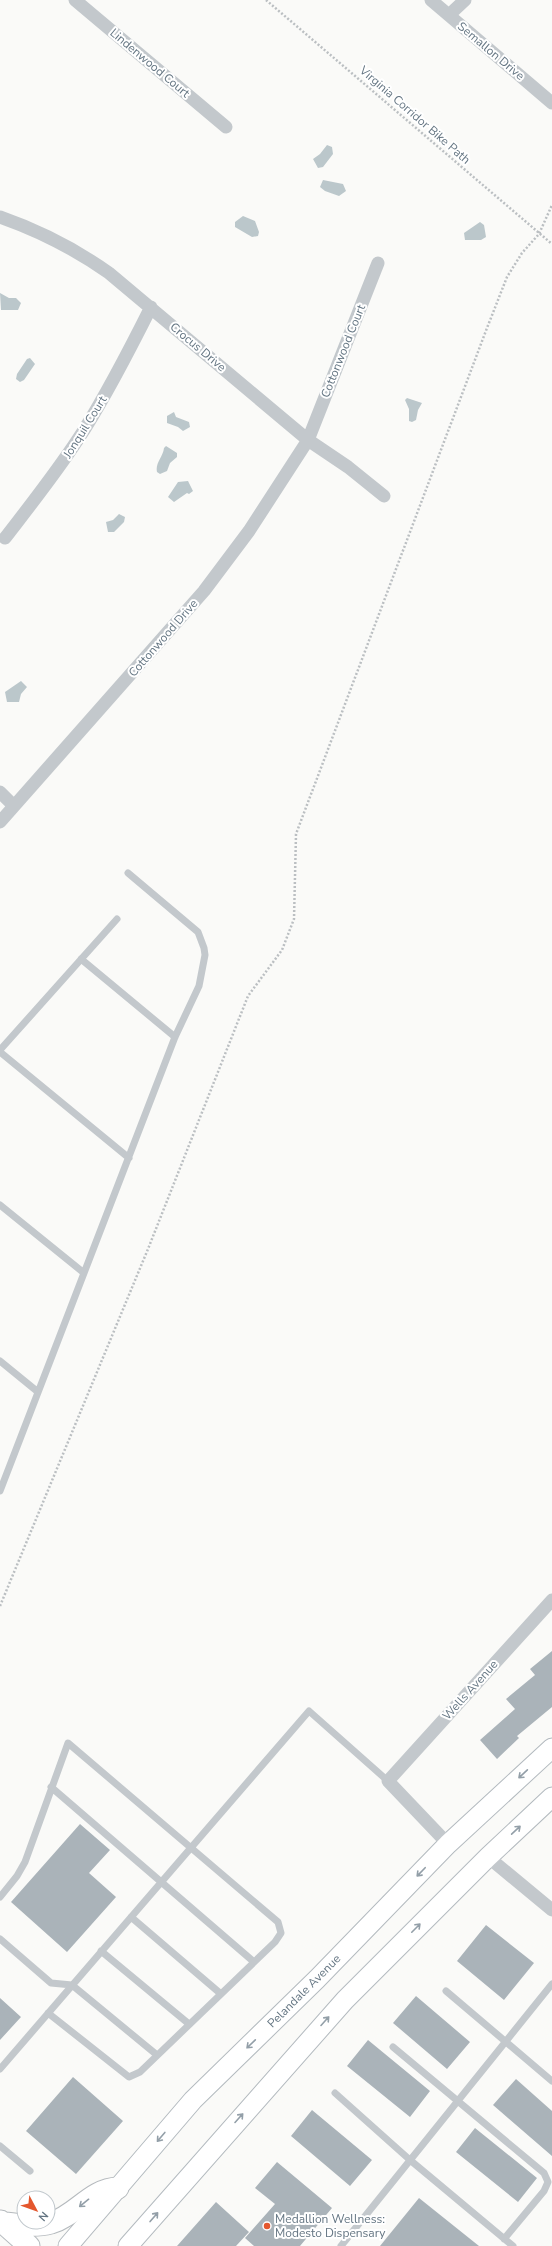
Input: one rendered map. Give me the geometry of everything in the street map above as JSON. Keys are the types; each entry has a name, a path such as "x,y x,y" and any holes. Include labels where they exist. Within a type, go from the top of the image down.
{"main road":[{"name":"Pelandale Avenue","path":"68,2246 193,2100 317,1979 448,1844 552,1748"},
{"path":"128,2246 344,2000 488,1857 552,1797"},
{"path":"2,2221 24,2225 52,2222 74,2210 106,2188 118,2188"},
{"path":"2,2221 29,2246"}],"street":[{"name":"Lindenwood Court","path":"75,0 226,127"},
{"name":"Semallon Drive","path":"431,0 552,103"},
{"path":"448,15 465,0"},
{"name":"Crocus Drive","path":"0,217 49,236 83,255 109,273 308,440 348,467 384,496"},
{"name":"Cottonwood Court","path":"308,440 378,263"},
{"name":"Jonquil Court","path":"5,538 47,484 83,431 115,377 151,307"},
{"name":"Cottonwood Drive","path":"0,822 204,591 249,530 308,440"},
{"path":"0,792 14,806"},
{"name":"Wells Avenue","path":"388,1781 552,1600"},
{"path":"388,1781 448,1844"},
{"path":"488,1857 552,1910"}],"lane":[{"path":"0,1491 175,1037 199,986 205,955 198,932 128,873"},
{"path":"117,919 0,1051 129,1158"},
{"path":"81,959 175,1037"},
{"path":"0,1205 84,1273"},
{"path":"0,1361 38,1392"},
{"path":"0,2069 309,1711 388,1781"},
{"path":"0,1897 18,1876 25,1862 68,1743 278,1922 281,1933 275,1942 140,2072 129,2077 48,2013"},
{"path":"51,1787 160,1883 254,1962"},
{"path":"131,1917 221,1994"},
{"path":"0,1939 51,1983 72,1985 157,2056"},
{"path":"101,1951 189,2024"},
{"path":"341,2246 552,1984"},
{"path":"446,1991 552,2081"},
{"path":"335,2093 410,2160 507,2243 544,2191 548,2182 544,2173 459,2100 393,2048"},
{"path":"0,2146 30,2171"}],"path":[{"name":"Virginia Corridor Bike Path","path":"266,0 552,244"},
{"path":"0,1606 148,1249 248,996 282,950 294,919 296,834 487,328 508,277 522,253 539,234 552,205"}],"shaded area":[{"path":"327,145 332,147 333,154 323,167 318,168 313,159 320,154"},
{"path":"323,180 343,184 346,191 339,196 325,191 320,187"},
{"path":"243,216 255,221 259,232 258,236 252,237 235,227 235,222"},
{"path":"480,222 484,225 486,237 481,240 465,240 464,233"},
{"path":"0,293 9,298 16,298 21,303 18,310 1,310"},
{"path":"30,358 35,364 24,380 20,382 16,379 17,374 27,359"},
{"path":"407,398 422,403 418,410 416,420 412,422 409,421 409,409 405,400"},
{"path":"174,412 176,417 189,422 190,427 183,431 178,427 167,423 167,416"},
{"path":"166,446 177,453 177,457 170,463 167,471 160,474 157,472 157,466"},
{"path":"188,481 193,491 189,494 187,493 174,502 168,497 178,482"},
{"path":"119,514 125,517 124,522 114,532 108,532 106,522 113,520"},
{"path":"21,681 27,687 21,694 19,702 7,702 5,692"}],"building":[{"path":"552,1651 552,1707 517,1736 519,1738 497,1759 480,1740 515,1709 506,1699 535,1675 530,1669"},
{"path":"80,1824 110,1850 89,1873 116,1897 67,1952 11,1902"},
{"path":"486,1925 534,1963 504,2000 457,1961"},
{"path":"416,1996 470,2042 447,2069 393,2023"},
{"path":"0,1998 21,2017 0,2040"},
{"path":"368,2040 430,2091 410,2117 347,2066"},
{"path":"73,2077 123,2121 76,2174 26,2131"},
{"path":"516,2079 552,2111 552,2156 493,2105"},
{"path":"312,2110 372,2160 350,2186 291,2136"},
{"path":"475,2128 537,2178 518,2202 456,2152"},
{"path":"277,2162 332,2208 300,2246 254,2246 245,2238 275,2204 255,2188"},
{"path":"419,2198 479,2246 380,2246"},
{"path":"216,2202 249,2232 236,2246 177,2246"}],"place":[{"name":"Medallion Wellness: Modesto Dispensary","path":"267,2226"}]}
